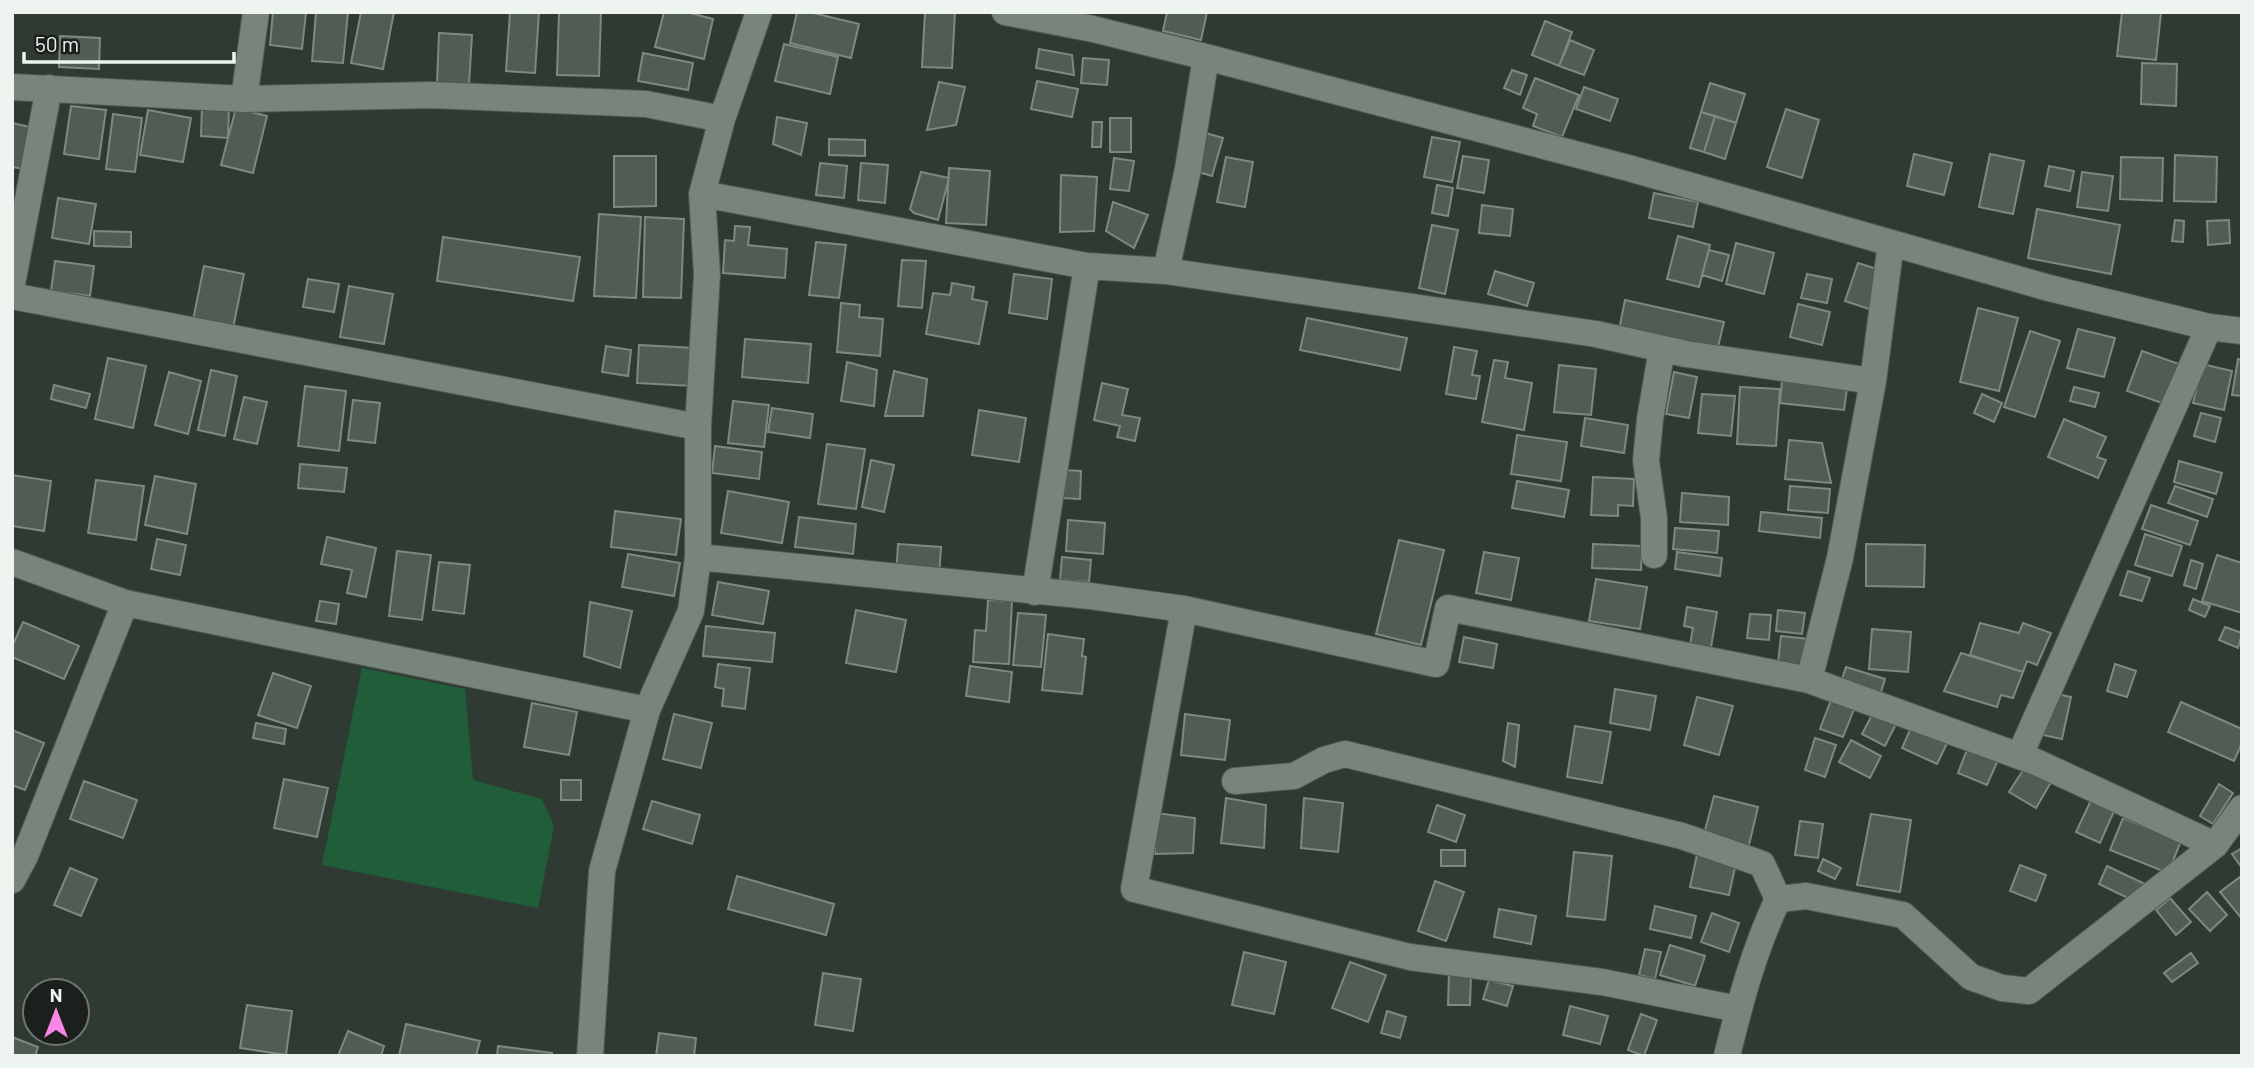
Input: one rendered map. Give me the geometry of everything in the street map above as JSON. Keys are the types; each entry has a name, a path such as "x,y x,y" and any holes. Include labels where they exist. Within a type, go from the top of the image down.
{"street":[{"path":"244,99 256,12"},
{"path":"590,1056 602,871 647,710 691,611 698,556 698,427 707,274 702,194 722,119 759,12"},
{"path":"1005,12 1093,29 1206,57 1570,152 2049,288 2209,327 2242,331"},
{"path":"1166,271 1188,169 1206,57"},
{"path":"12,87 244,99 458,96 646,104 722,119"},
{"path":"12,284 49,88"},
{"path":"702,194 1087,266 1166,271 1596,334 1686,354 1874,381"},
{"path":"1810,680 1840,558 1874,381 1891,243"},
{"path":"1035,592 1087,266"},
{"path":"12,296 698,427"},
{"path":"2020,755 2209,327"},
{"path":"1654,555 1654,519 1646,461 1662,349"},
{"path":"698,556 1090,596 1184,609 1436,664 1448,608 1810,680 2020,755 2215,845"},
{"path":"12,562 125,603 647,710"},
{"path":"12,880 25,856 125,603"},
{"path":"1184,609 1134,889 1410,957 1602,982 1738,1009"},
{"path":"1235,781 1294,776 1324,760 1345,754 1682,836 1762,864 1778,899 1761,935 1738,1009 1727,1056"},
{"path":"1778,899 1806,897 1903,915 1970,977 2002,988 2029,991 2215,845 2242,808"}],"green space":[{"path":"362,668 465,689 473,780 542,799 554,826 538,908 322,865"}],"building":[{"path":"273,12 306,12 302,49 270,45"},
{"path":"316,12 348,12 343,63 312,61"},
{"path":"361,12 394,12 383,69 351,63"},
{"path":"510,12 539,12 535,73 506,71"},
{"path":"559,12 601,13 599,76 557,75"},
{"path":"664,12 687,12 713,19 704,59 655,47"},
{"path":"797,12 809,12 859,24 851,58 790,43"},
{"path":"925,12 955,12 952,68 922,67"},
{"path":"1167,12 1207,12 1201,40 1163,31"},
{"path":"2122,12 2161,12 2156,60 2117,56"},
{"path":"1545,21 1572,32 1559,66 1532,55"},
{"path":"439,33 472,35 469,85 437,83"},
{"path":"60,36 100,38 99,69 59,67"},
{"path":"1570,40 1594,50 1584,75 1559,66"},
{"path":"784,44 838,57 830,94 775,81"},
{"path":"1039,49 1072,55 1074,75 1036,68"},
{"path":"643,53 693,63 688,90 638,81"},
{"path":"1083,58 1109,60 1107,85 1081,83"},
{"path":"2142,63 2177,64 2176,106 2141,104"},
{"path":"1512,70 1527,75 1520,95 1504,88"},
{"path":"1535,78 1579,95 1562,137 1533,126 1537,114 1523,108"},
{"path":"1037,81 1078,89 1072,117 1031,109"},
{"path":"939,82 965,87 956,125 927,130"},
{"path":"1710,83 1745,94 1736,123 1701,112"},
{"path":"1584,87 1618,99 1610,121 1576,109"},
{"path":"71,106 106,110 99,159 64,154"},
{"path":"202,107 229,108 228,138 201,136"},
{"path":"236,108 267,116 253,173 221,165"},
{"path":"1786,109 1819,120 1802,178 1767,167"},
{"path":"148,110 191,118 183,162 140,155"},
{"path":"1701,112 1715,116 1704,152 1690,148"},
{"path":"113,114 142,118 135,172 106,169"},
{"path":"1715,116 1736,123 1725,159 1704,152"},
{"path":"777,117 807,123 801,155 773,144"},
{"path":"1110,118 1131,118 1131,152 1110,152"},
{"path":"1093,122 1102,122 1101,147 1092,147"},
{"path":"12,123 30,127 24,169 12,167"},
{"path":"1199,131 1223,138 1212,176 1188,169"},
{"path":"1432,137 1460,142 1452,182 1424,177"},
{"path":"829,139 865,140 865,156 829,155"},
{"path":"1914,154 1952,163 1944,195 1907,186"},
{"path":"1990,154 2024,161 2013,214 1979,207"},
{"path":"2175,155 2217,157 2216,202 2174,201"},
{"path":"614,156 656,156 656,206 614,207"},
{"path":"1463,156 1489,160 1484,193 1457,188"},
{"path":"1226,157 1253,162 1245,207 1217,202"},
{"path":"2121,157 2163,158 2162,201 2120,199"},
{"path":"1114,158 1134,161 1129,191 1110,189"},
{"path":"820,163 847,166 844,198 816,195"},
{"path":"861,163 888,165 885,203 858,200"},
{"path":"2049,166 2074,171 2070,191 2045,186"},
{"path":"949,168 990,171 986,225 946,223"},
{"path":"921,172 949,178 938,220 914,213 910,209"},
{"path":"2082,172 2113,176 2108,211 2077,207"},
{"path":"1061,175 1097,177 1094,231 1060,232"},
{"path":"1437,185 1453,188 1448,216 1432,213"},
{"path":"1654,193 1698,202 1693,227 1649,218"},
{"path":"58,198 96,204 89,244 52,238"},
{"path":"1113,202 1148,215 1134,248 1106,231"},
{"path":"1482,205 1513,209 1510,236 1479,233"},
{"path":"2037,209 2120,225 2111,274 2028,258"},
{"path":"599,214 641,217 636,298 594,296"},
{"path":"645,217 684,219 681,298 643,297"},
{"path":"2175,220 2184,221 2183,242 2172,241"},
{"path":"2229,220 2230,243 2208,245 2207,221"},
{"path":"1432,225 1458,230 1445,294 1419,288"},
{"path":"735,226 750,227 748,245 787,249 785,278 723,273 725,240 734,241"},
{"path":"94,231 131,232 131,247 94,246"},
{"path":"1678,236 1710,245 1699,287 1667,279"},
{"path":"443,237 580,257 573,301 437,281"},
{"path":"816,242 846,245 839,298 809,295"},
{"path":"1736,243 1774,253 1764,294 1726,284"},
{"path":"1709,250 1729,255 1722,281 1702,275"},
{"path":"902,260 926,261 922,308 898,306"},
{"path":"55,261 94,266 90,296 51,291"},
{"path":"1858,263 1883,271 1869,309 1845,301"},
{"path":"204,266 244,274 232,333 192,325"},
{"path":"1495,271 1534,283 1527,306 1488,294"},
{"path":"1014,274 1052,279 1047,319 1009,313"},
{"path":"1807,274 1832,279 1827,303 1801,298"},
{"path":"308,279 339,284 334,312 303,307"},
{"path":"952,283 974,287 972,299 987,302 979,344 926,334 933,293 950,295"},
{"path":"349,286 393,294 384,344 340,337"},
{"path":"1625,300 1724,322 1717,351 1619,330"},
{"path":"841,303 860,305 859,317 883,319 880,356 837,352"},
{"path":"1798,304 1830,312 1822,345 1790,337"},
{"path":"1978,308 2018,318 1999,391 1960,382"},
{"path":"1307,318 1407,338 1400,370 1300,350"},
{"path":"2078,329 2115,338 2104,377 2067,368"},
{"path":"2030,331 2060,341 2035,417 2004,407"},
{"path":"745,339 811,344 808,383 742,377"},
{"path":"639,345 695,348 693,386 637,383"},
{"path":"606,346 631,350 628,376 602,372"},
{"path":"1454,347 1477,351 1472,375 1480,376 1476,399 1446,394"},
{"path":"2142,351 2179,364 2165,404 2127,391"},
{"path":"108,358 146,366 133,428 95,419"},
{"path":"2238,359 2242,360 2242,396 2232,395"},
{"path":"1494,360 1508,362 1505,378 1532,383 1524,430 1482,422"},
{"path":"847,362 877,370 874,406 841,401"},
{"path":"2202,364 2232,371 2224,410 2193,403"},
{"path":"1559,365 1596,369 1591,415 1554,412"},
{"path":"211,370 237,376 225,436 198,430"},
{"path":"894,371 927,379 923,416 885,416"},
{"path":"169,372 201,381 188,434 155,425"},
{"path":"1674,372 1697,377 1689,418 1666,414"},
{"path":"1782,381 1847,388 1844,410 1780,403"},
{"path":"1102,383 1128,389 1122,415 1140,418 1135,441 1117,437 1120,426 1094,420"},
{"path":"54,385 90,394 86,408 51,399"},
{"path":"305,386 346,391 339,451 298,446"},
{"path":"1740,387 1780,389 1776,446 1737,444"},
{"path":"2074,387 2099,393 2095,407 2070,401"},
{"path":"1702,394 1735,396 1731,436 1698,433"},
{"path":"1982,394 2002,403 1994,422 1974,413"},
{"path":"244,397 267,402 257,444 234,439"},
{"path":"353,400 380,403 375,443 348,440"},
{"path":"733,401 769,405 764,447 728,443"},
{"path":"772,408 813,414 810,438 768,432"},
{"path":"979,410 1026,418 1019,462 972,455"},
{"path":"2201,413 2221,418 2215,442 2194,436"},
{"path":"1585,418 1628,425 1624,453 1581,446"},
{"path":"2064,419 2106,437 2097,457 2106,460 2098,478 2048,457"},
{"path":"1517,435 1567,442 1561,481 1511,474"},
{"path":"1789,440 1822,443 1831,483 1785,479"},
{"path":"827,444 865,449 856,509 818,504"},
{"path":"715,446 762,452 759,479 712,473"},
{"path":"871,460 894,465 884,512 862,507"},
{"path":"2179,461 2222,473 2216,494 2174,482"},
{"path":"300,464 347,468 344,492 298,488"},
{"path":"1062,470 1081,471 1080,499 1061,498"},
{"path":"12,475 51,481 44,531 12,526"},
{"path":"155,476 196,484 187,534 145,525"},
{"path":"1593,477 1634,479 1633,506 1618,505 1618,516 1591,515"},
{"path":"96,480 144,486 136,540 88,533"},
{"path":"1517,481 1569,490 1564,517 1512,508"},
{"path":"1790,486 1830,489 1828,513 1788,510"},
{"path":"2175,486 2213,499 2207,517 2168,503"},
{"path":"728,491 789,502 782,543 721,533"},
{"path":"1682,493 1729,497 1728,525 1680,522"},
{"path":"2151,505 2198,521 2190,545 2142,529"},
{"path":"615,511 681,519 676,555 611,547"},
{"path":"1761,512 1822,518 1820,538 1759,531"},
{"path":"799,517 856,524 853,554 795,547"},
{"path":"1068,520 1105,523 1103,554 1066,551"},
{"path":"1675,528 1719,531 1717,553 1673,549"},
{"path":"2145,534 2182,546 2172,576 2135,565"},
{"path":"327,537 376,548 366,597 347,593 352,570 321,564"},
{"path":"157,539 186,545 180,575 151,569"},
{"path":"1399,540 1444,550 1421,645 1376,634"},
{"path":"898,544 941,547 939,578 896,575"},
{"path":"1593,544 1642,546 1641,570 1592,568"},
{"path":"1866,544 1925,545 1924,587 1866,586"},
{"path":"397,551 431,555 422,620 389,616"},
{"path":"1484,552 1519,558 1511,600 1476,593"},
{"path":"1677,552 1722,558 1720,576 1675,569"},
{"path":"628,554 680,563 674,596 622,587"},
{"path":"2217,555 2242,563 2242,613 2202,601"},
{"path":"1062,557 1091,560 1089,582 1060,580"},
{"path":"2191,560 2203,564 2196,589 2184,585"},
{"path":"439,562 470,565 464,614 433,610"},
{"path":"2128,571 2150,578 2142,601 2120,595"},
{"path":"1596,579 1647,587 1640,629 1589,621"},
{"path":"718,582 769,591 763,624 712,615"},
{"path":"2193,599 2210,606 2205,617 2189,610"},
{"path":"988,600 1012,601 1009,664 973,662 975,630 986,631"},
{"path":"320,601 339,604 336,624 316,621"},
{"path":"590,602 632,611 620,668 584,656"},
{"path":"1687,607 1717,612 1710,653 1689,650 1693,628 1684,626"},
{"path":"856,610 906,620 896,672 846,663"},
{"path":"1778,610 1805,613 1802,634 1776,631"},
{"path":"1018,613 1046,615 1041,667 1013,665"},
{"path":"1750,614 1771,615 1769,640 1747,638"},
{"path":"23,622 79,646 64,679 12,657 12,647"},
{"path":"1980,623 2019,633 2023,623 2051,633 2037,665 2027,661 2023,672 1970,655"},
{"path":"706,626 775,633 772,662 703,656"},
{"path":"2225,627 2242,633 2238,648 2219,640"},
{"path":"1872,629 1911,632 1908,672 1869,669"},
{"path":"1048,634 1084,639 1082,656 1086,657 1082,694 1042,690"},
{"path":"1781,636 1809,639 1807,666 1778,663"},
{"path":"1464,637 1497,644 1493,668 1459,662"},
{"path":"1961,653 2023,672 2013,698 2001,695 1997,707 1944,691"},
{"path":"718,664 750,668 745,709 722,706 724,689 715,687"},
{"path":"2115,664 2136,671 2127,697 2107,691"},
{"path":"970,666 1012,672 1009,702 966,696"},
{"path":"1846,667 1885,679 1879,698 1840,685"},
{"path":"273,673 311,686 297,728 258,715"},
{"path":"1615,689 1656,696 1650,730 1610,723"},
{"path":"2052,693 2071,697 2062,739 2043,735"},
{"path":"1697,697 1733,706 1719,755 1684,745"},
{"path":"1831,700 1854,709 1843,737 1820,729"},
{"path":"2181,702 2242,729 2242,743 2234,761 2168,732"},
{"path":"532,703 577,712 569,755 524,747"},
{"path":"1873,713 1896,724 1885,746 1862,734"},
{"path":"674,714 712,723 701,768 663,759"},
{"path":"1185,714 1230,720 1225,760 1181,755"},
{"path":"1914,721 1950,737 1937,764 1902,748"},
{"path":"256,723 286,729 284,744 253,738"},
{"path":"1508,723 1519,725 1515,767 1503,761"},
{"path":"1575,726 1611,732 1602,783 1567,777"},
{"path":"12,730 44,743 25,790 12,785"},
{"path":"1815,738 1836,745 1825,777 1805,770"},
{"path":"1851,740 1881,756 1870,778 1839,762"},
{"path":"1968,747 1998,760 1987,785 1958,773"},
{"path":"2025,767 2051,782 2036,808 2009,792"},
{"path":"284,779 328,788 317,837 274,828"},
{"path":"561,780 581,780 581,800 561,800"},
{"path":"84,781 137,800 123,838 70,819"},
{"path":"2219,784 2233,793 2213,824 2200,816"},
{"path":"1714,796 1758,807 1748,849 1703,838"},
{"path":"1226,798 1266,805 1264,848 1221,843"},
{"path":"1304,798 1343,803 1338,852 1301,848"},
{"path":"2092,798 2115,809 2100,843 2076,832"},
{"path":"652,801 700,815 692,844 643,829"},
{"path":"1437,805 1465,815 1456,842 1428,832"},
{"path":"1156,813 1195,818 1193,853 1155,854"},
{"path":"1871,814 1911,820 1900,892 1857,885"},
{"path":"2123,818 2181,841 2168,873 2110,850"},
{"path":"1800,821 1823,824 1818,858 1795,855"},
{"path":"2242,848 2242,868 2232,854"},
{"path":"1441,850 1465,850 1465,866 1441,866"},
{"path":"1698,850 1737,858 1729,895 1690,887"},
{"path":"1574,852 1612,856 1605,920 1567,916"},
{"path":"1823,859 1841,868 1835,879 1818,871"},
{"path":"2020,865 2046,875 2036,901 2010,891"},
{"path":"2107,866 2147,885 2138,903 2099,884"},
{"path":"70,868 97,879 81,916 54,905"},
{"path":"737,876 834,904 826,935 728,909"},
{"path":"2240,877 2242,880 2242,919 2220,892"},
{"path":"1435,881 1464,892 1446,941 1418,931"},
{"path":"2207,892 2227,915 2210,931 2189,909"},
{"path":"2170,898 2191,922 2176,935 2156,910"},
{"path":"1655,906 1696,916 1691,938 1650,929"},
{"path":"1499,909 1536,916 1531,944 1494,937"},
{"path":"1712,913 1739,923 1729,952 1701,942"},
{"path":"1670,945 1705,956 1695,986 1660,975"},
{"path":"1645,949 1661,952 1655,979 1639,975"},
{"path":"1244,952 1286,962 1274,1014 1232,1005"},
{"path":"2191,953 2198,963 2172,982 2164,973"},
{"path":"1350,962 1386,975 1368,1022 1332,1008"},
{"path":"823,973 861,979 853,1031 815,1025"},
{"path":"1449,974 1471,975 1470,1005 1448,1005"},
{"path":"1489,980 1513,986 1507,1006 1483,999"},
{"path":"247,1005 292,1011 286,1055 240,1048"},
{"path":"1570,1006 1608,1016 1600,1044 1563,1035"},
{"path":"1387,1011 1406,1017 1400,1038 1381,1033"},
{"path":"1641,1014 1657,1020 1644,1056 1628,1050"},
{"path":"406,1024 480,1041 476,1056 399,1056"},
{"path":"348,1031 384,1046 381,1056 338,1056"},
{"path":"659,1033 696,1038 694,1056 656,1056"},
{"path":"12,1037 21,1040 21,1047 38,1047 35,1056 12,1056"},
{"path":"498,1046 552,1053 552,1056 497,1056"}]}
